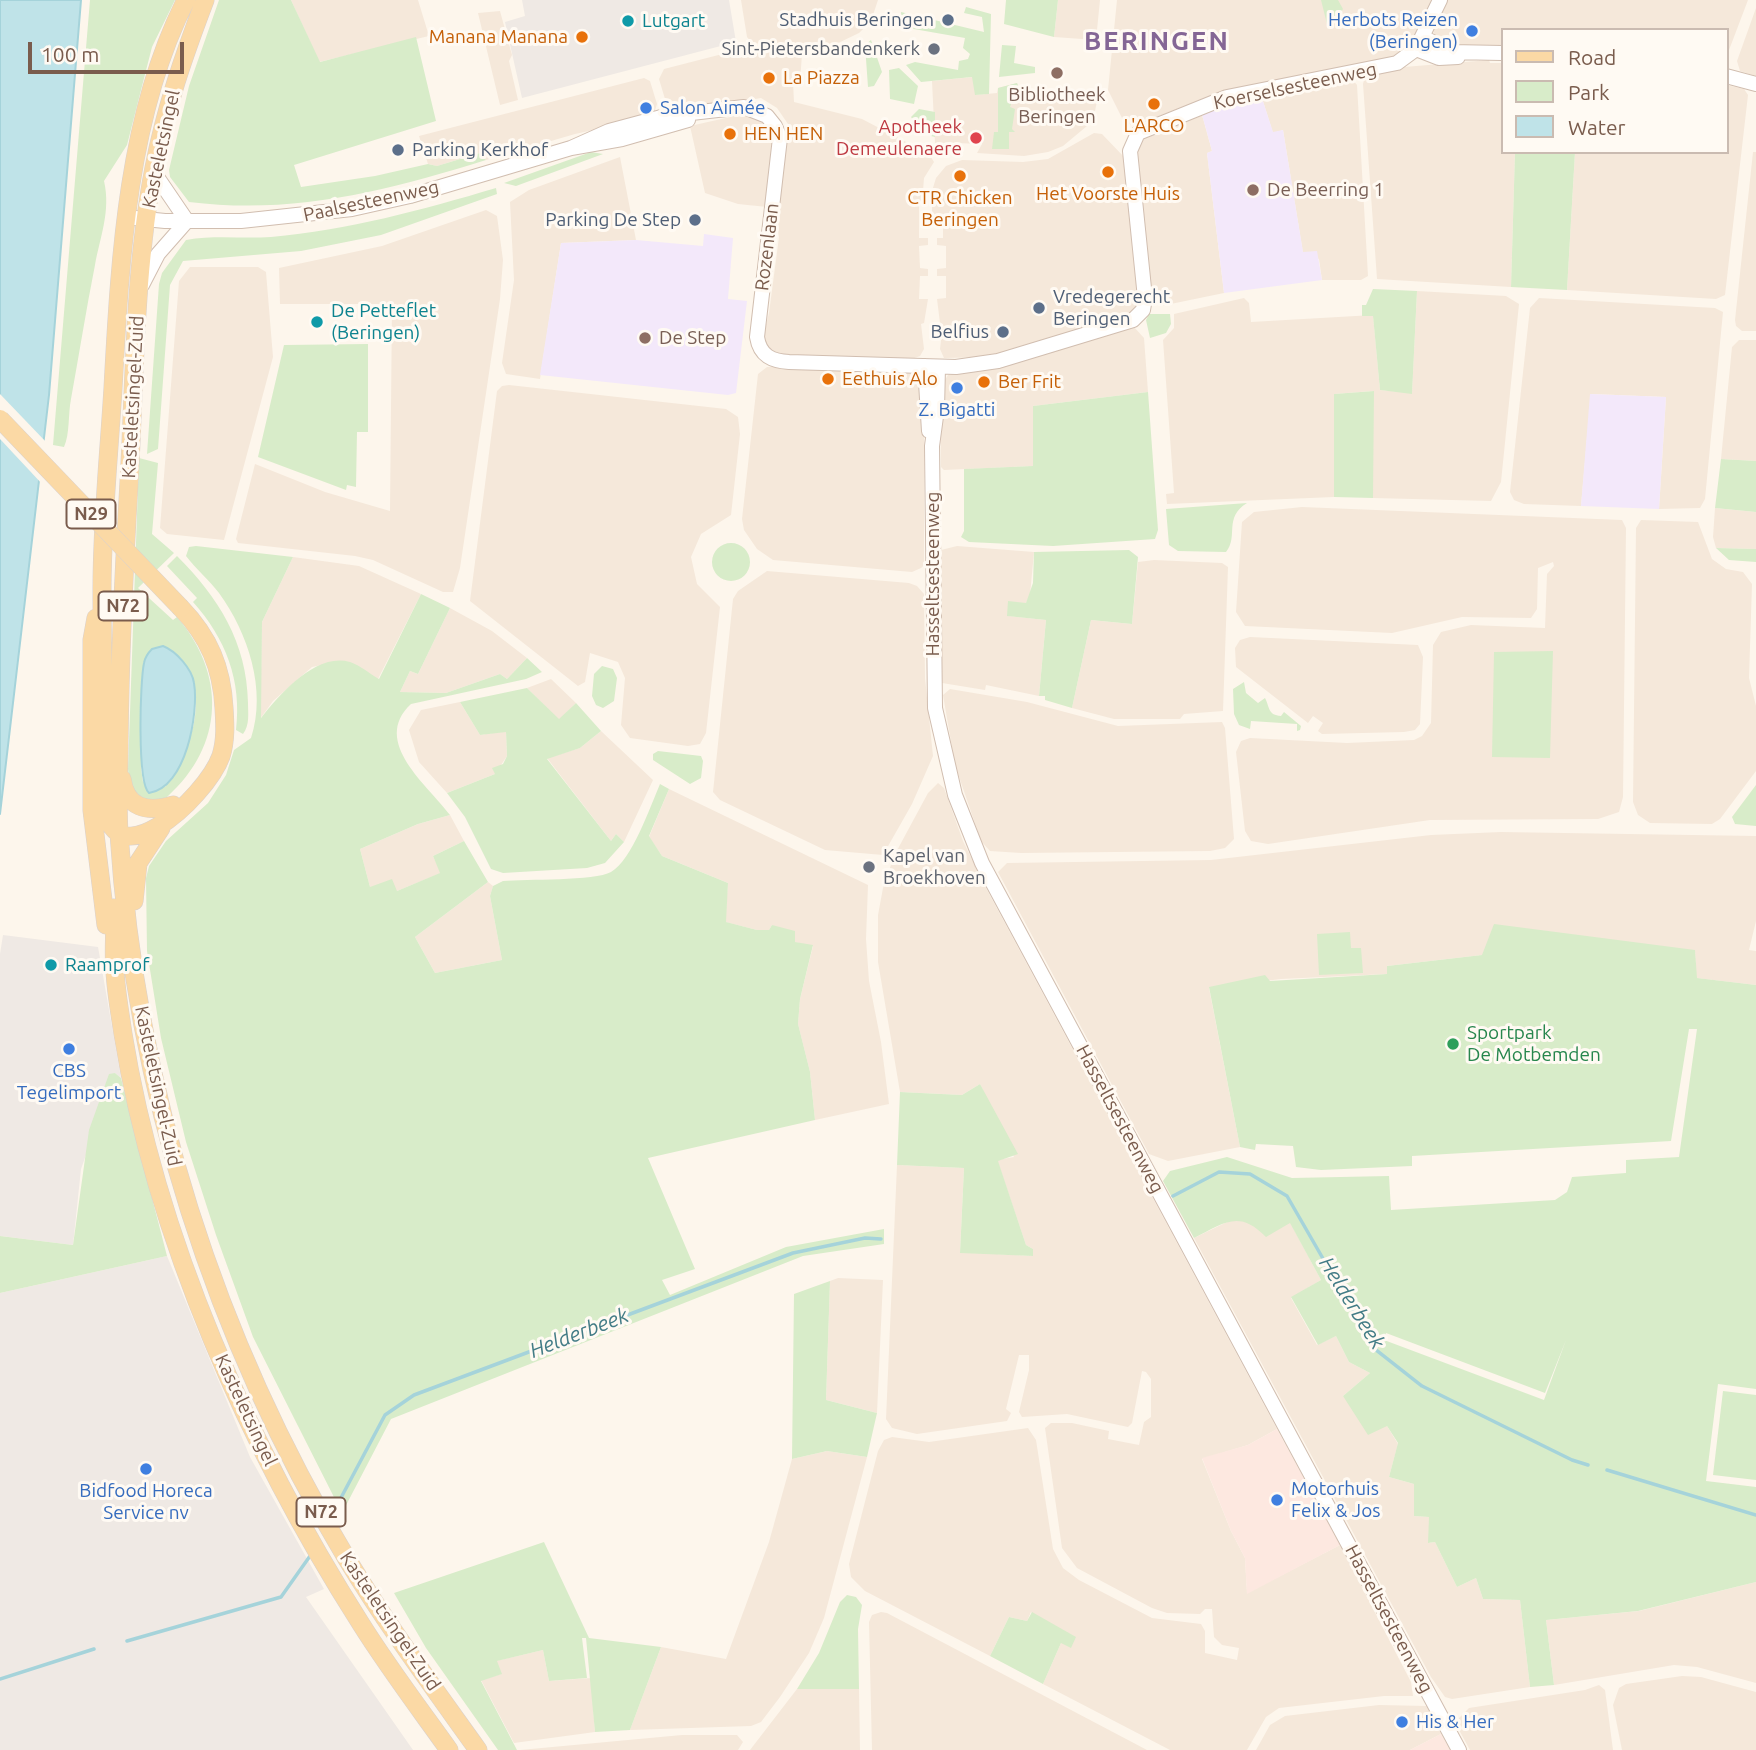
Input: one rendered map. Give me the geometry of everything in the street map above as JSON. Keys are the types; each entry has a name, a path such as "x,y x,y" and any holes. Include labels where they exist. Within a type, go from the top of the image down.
{"main road":[{"name":"Kasteletsingel","path":"125,218 154,87 187,0"},
{"name":"Kasteletsingel","path":"146,220 153,171 174,86 205,0"},
{"name":"Kasteletsingel-Zuid","path":"118,831 104,809 102,589 119,280 125,218"},
{"name":"Kasteletsingel-Zuid","path":"146,220 139,290 124,572 118,831 128,931 144,1036 190,1216 238,1346 289,1455 348,1559 396,1634 478,1750"},
{"name":"N29","path":"0,419 181,608 210,645 221,678 225,741 216,767 196,797 162,825 131,836 118,831"},
{"name":"Kasteletsingel-Zuid","path":"102,589 92,640 92,810 110,964 114,969"},
{"name":"N29","path":"118,831 155,819 173,805 206,762 224,708"},
{"path":"119,771 123,792 138,807 152,810 173,805"},
{"path":"134,957 135,877 145,849 162,825"},
{"name":"Kasteletsingel-Zuid","path":"118,831 109,846 115,922 114,969 123,1036 141,1116 192,1282"},
{"name":"Kasteletsingel","path":"192,1282 218,1351 270,1461 308,1533"},
{"name":"Kasteletsingel-Zuid","path":"308,1533 362,1626 449,1750"}],"street":[{"path":"1440,0 1419,43 1474,54 1500,53"},
{"name":"Koerselsesteenweg","path":"931,366 998,361 1133,320 1144,305 1130,151 1135,137 1148,127 1227,97 1389,65 1404,60 1419,43"},
{"path":"1728,77 1756,84"},
{"name":"Paalsesteenweg","path":"125,218 241,221 352,209 410,196 571,148 622,139 700,115 744,107 767,116"},
{"name":"Rozenlaan","path":"767,116 777,130 779,150 757,337 765,355 771,359 789,362 931,366"},
{"path":"139,290 158,254 187,221 153,171"},
{"name":"Hasseltsesteenweg","path":"931,366 937,409 932,446 935,708 947,768 967,828 982,863 1459,1750"}],"shaded area":[{"path":"291,0 418,0 429,36 319,62"},
{"name":"Lutgart","path":"522,0 729,0 736,42 522,98 505,22 525,16"},
{"path":"741,0 878,0 871,21 859,33 834,45 811,48 752,43 747,37"},
{"path":"1058,0 1100,0 1096,40 1054,37"},
{"path":"1117,0 1434,0 1412,44 1394,59 1210,96 1134,126 1124,122 1108,90"},
{"path":"1446,0 1748,0 1728,53 1728,28 1500,28 1500,45 1446,48 1434,35 1433,29"},
{"path":"1756,8 1756,76 1740,71 1737,61"},
{"path":"500,11 512,55 509,61 518,100 500,105 478,13"},
{"path":"738,50 802,54 800,82 793,82 794,102 862,119 929,154 934,162 924,178 922,204 919,204 919,238 928,238 928,245 919,246 920,268 928,269 928,276 920,276 919,299 928,299 924,323 921,324 924,349 920,356 912,359 784,357 769,350 763,337 769,313 779,237 776,220 788,124 777,108 761,98 697,109 668,109 659,79 664,69"},
{"path":"1489,60 1490,63 1500,63 1500,154 1515,154 1511,287 1377,279 1363,84 1365,76 1404,67"},
{"path":"973,77 976,95 997,93 998,88 1017,83 1020,91 1039,101 1097,101 1093,121 1063,146 1048,152 1024,156 977,153 982,144 955,143 948,154 935,143 932,81"},
{"path":"644,78 650,81 657,104 653,117 575,134 486,160 480,153 437,166 428,164 419,136"},
{"path":"1352,79 1357,85 1368,276 1361,280 1322,280 1319,259 1303,253 1283,130 1273,133 1261,95"},
{"path":"1728,85 1744,89 1748,95 1725,295 1716,299 1567,290 1575,154 1728,154"},
{"name":"De Beerring 1","path":"1261,95 1273,132 1283,130 1303,252 1317,251 1322,280 1224,293 1207,153 1212,151 1201,111"},
{"path":"1201,111 1212,151 1207,153 1224,293 1161,306 1152,299 1135,154 1139,140"},
{"path":"748,113 767,123 774,139 767,207 738,204 705,193 690,126"},
{"path":"1094,133 1102,134 1125,158 1140,300 1133,313 990,357 944,358 940,349 943,324 940,323 937,299 946,298 946,276 937,276 937,269 946,268 946,246 937,245 937,238 943,238 943,222 932,222 932,191 936,178 946,166 962,160 1023,162 1048,159"},
{"path":"1753,152 1756,152 1756,331 1742,331 1736,326 1735,320"},
{"path":"620,157 636,240 561,243 540,379 506,374 502,363 514,280 510,202 529,190"},
{"path":"486,210 497,216 503,260 500,299 460,568 453,592 443,592 373,560 238,543 236,539 255,464 325,492 390,511 392,304 280,304 279,268 382,246"},
{"name":"De Step","path":"704,234 733,238 728,299 747,301 736,393 728,395 540,375 561,243 636,240 703,246"},
{"path":"190,267 258,267 266,272 273,357 224,540 167,534 160,528 179,281"},
{"path":"1417,291 1506,296 1519,304 1501,482 1491,501 1373,498 1373,391 1334,394 1334,497 1167,504 1166,494 1174,493 1163,340 1174,328 1174,314 1244,298 1249,303 1251,322 1373,315 1380,390 1412,393"},
{"path":"1539,298 1715,308 1723,312 1705,499 1700,508 1659,509 1666,397 1591,394 1581,506 1524,504 1514,500 1510,492 1530,308"},
{"path":"1134,327 1144,338 1148,392 1033,406 1033,466 944,470 941,467 940,388 948,375"},
{"path":"1739,340 1756,340 1756,461 1721,459 1732,347"},
{"path":"767,367 848,367 914,371 921,377 924,388 924,565 921,568 912,572 773,560 757,549 744,530 742,519 758,374"},
{"path":"502,386 726,409 738,417 740,434 731,515 701,534 691,557 697,584 720,607 706,733 700,744 688,746 630,738 621,725 625,678 618,662 590,653 585,682 578,686 470,601 497,391"},
{"path":"1590,394 1666,397 1659,509 1581,506"},
{"path":"1302,507 1622,520 1626,528 1623,797 1619,812 1598,819 1430,820 1268,844 1251,841 1245,831 1236,752 1241,741 1250,738 1347,743 1414,740 1422,736 1431,723 1433,645 1441,632 1471,625 1545,628 1547,574 1554,566 1553,562 1538,568 1537,609 1531,618 1462,617 1392,633 1245,626 1236,612 1242,522 1254,512"},
{"path":"1715,508 1756,512 1756,549 1716,548 1713,537"},
{"path":"1641,520 1698,522 1712,559 1726,569 1743,572 1752,584 1749,678 1756,706 1756,771 1720,819 1712,824 1650,823 1638,815 1633,802 1636,528"},
{"path":"957,546 1034,552 1030,595 1026,603 1008,616 1046,620 1039,696 986,685 985,690 942,683 941,550"},
{"path":"293,557 359,566 421,594 378,679 341,661 312,667 273,701 260,719 262,622"},
{"path":"1154,560 1222,563 1228,567 1223,711 1184,714 1180,719 1114,719 1072,708 1091,620 1132,624 1138,562"},
{"path":"767,571 909,583 917,586 924,594 925,678 933,756 912,804 883,855 825,850 720,800 713,792 733,599 738,591"},
{"path":"450,608 492,631 527,658 507,679 500,674 446,693 400,692 410,671 418,674"},
{"path":"1250,637 1418,645 1423,657 1420,724 1415,730 1404,732 1322,734 1318,731 1323,723 1313,716 1308,723 1236,667 1235,648 1240,640"},
{"path":"551,679 576,703 559,720 527,688"},
{"path":"950,689 1027,702 1118,726 1222,722 1225,728 1234,839 1225,848 1210,851 990,851 981,841 955,765 943,695"},
{"path":"460,702 480,735 506,731 507,756 495,774 447,793 419,762 409,730 421,710"},
{"path":"601,731 653,780 624,842 616,834 611,841 547,758 580,748"},
{"path":"938,783 944,788 963,841 986,888 1277,1429 1248,1445 1202,1459 1245,1558 1247,1593 1340,1545 1411,1682 1413,1696 1384,1696 1279,1708 1266,1717 1247,1750 1170,1750 1043,1684 1061,1643 1031,1612 1027,1621 1009,1617 990,1656 865,1591 851,1577 849,1564 878,1451 884,1440 892,1437 929,1442 1028,1428 1036,1440 1053,1549 1063,1568 1079,1580 1152,1618 1201,1624 1205,1631 1205,1653 1237,1660 1239,1648 1222,1645 1214,1637 1212,1609 1205,1609 1200,1614 1167,1613 1152,1608 1077,1568 1062,1548 1045,1428 1051,1423 1072,1423 1109,1431 1108,1439 1139,1445 1144,1422 1151,1417 1151,1379 1146,1372 1142,1371 1132,1423 1128,1427 1067,1414 1022,1417 1019,1412 1029,1370 1029,1355 1019,1355 1006,1409 1011,1413 1007,1421 917,1434 892,1428 886,1419 897,1165 964,1168 960,1252 1033,1256 1033,1249 1026,1245 997,1160 1014,1157 980,1084 962,1095 900,1092 878,962 878,915 883,888 894,856 928,793"},
{"path":"669,789 868,885 866,939 869,981 889,1104 815,1120 810,1072 798,1024 800,999 813,946 794,942 772,925 769,930 757,930 725,922 728,883 662,856 649,837"},
{"path":"450,815 464,841 433,856 441,873 397,891 370,887 360,849 418,824"},
{"path":"1501,832 1756,836 1756,921 1749,950 1756,951 1756,985 1696,978 1695,950 1482,955 1387,966 1387,974 1281,979 1209,988 1240,1147 1168,1161 1149,1154 998,872 1007,863 1211,860 1431,835"},
{"path":"488,882 493,886 490,896 502,960 435,973 415,937"},
{"path":"3,935 98,947 121,1078 115,1073 81,1169 73,1245 0,1236 0,954"},
{"path":"1242,1220 1254,1225 1290,1222 1321,1280 1291,1298 1317,1345 1336,1336 1349,1362 1370,1373 1343,1396 1387,1426 1398,1444 1389,1477 1414,1484 1414,1516 1429,1517 1429,1543 1435,1542 1457,1587 1476,1578 1483,1599 1520,1600 1530,1687 1452,1699 1445,1697 1431,1677 1194,1238 1229,1221"},
{"path":"167,1256 250,1457 324,1589 306,1597 413,1750 0,1750 0,1293"},
{"path":"838,1278 883,1280 877,1413 826,1400 830,1281"},
{"path":"1277,1429 1340,1545 1247,1594 1245,1558 1231,1531 1202,1458 1248,1445"},
{"path":"827,1451 867,1457 824,1618 809,1653 780,1697 761,1722 751,1726 630,1730 661,1647 726,1659 769,1542 792,1459"},
{"path":"1756,1582 1756,1683 1697,1667 1674,1665 1554,1685 1546,1620 1639,1611"},
{"path":"881,1612 1147,1750 872,1750 869,1622 872,1615"},
{"path":"543,1650 549,1681 591,1678 595,1732 514,1743 481,1680 501,1674 496,1661"},
{"path":"1682,1676 1701,1677 1756,1692 1756,1750 1622,1750 1613,1705 1619,1688 1626,1684"},
{"path":"1599,1685 1605,1690 1613,1750 1470,1750 1459,1730 1459,1718 1469,1708 1585,1690"},
{"path":"797,1689 859,1689 860,1750 750,1750"},
{"path":"1379,1705 1427,1706 1441,1734 1410,1750 1256,1750 1270,1725 1285,1716"},
{"path":"1441,1734 1450,1750 1410,1750"},
{"path":"682,1735 737,1735 743,1742 738,1750 520,1750"}],"green space":[{"path":"90,0 175,0 152,47 127,145 104,181 104,224 64,447 53,445"},
{"path":"219,0 291,0 320,62 416,37 436,121 294,165 301,187 375,176 428,164 437,166 480,153 486,160 339,198 266,205 189,202 170,177 169,170 189,86"},
{"path":"1006,0 1058,0 1054,37 1004,24"},
{"path":"1321,0 1338,0 1343,9 1331,28 1328,28"},
{"path":"966,7 991,14 989,94 975,95 972,77 921,82 906,65 915,62 958,70 959,61 968,59 970,54 963,48 965,38 908,28 907,31 902,30 901,12 984,32 982,17 964,13"},
{"path":"871,40 882,72 874,86 868,87 865,45"},
{"path":"1002,45 1016,46 1014,63 1035,67 1035,73 999,77"},
{"path":"899,68 918,86 914,104 890,99 889,70"},
{"path":"1017,83 1020,91 1016,90 1010,107 1015,109 1012,129 1015,132 1009,132 1009,149 992,149 994,132 998,132 998,88"},
{"path":"919,109 935,112 935,137 923,134 911,117"},
{"path":"591,152 603,154 516,186 504,183"},
{"path":"572,153 414,203 380,209"},
{"path":"1515,154 1575,154 1567,290 1511,287"},
{"path":"496,188 497,194 381,235 301,251 183,261 170,285 158,449 147,454 159,284 162,273 186,240 300,234 413,211"},
{"path":"1373,289 1417,291 1412,394 1380,390 1373,316 1362,316 1362,305 1366,305"},
{"path":"1149,314 1170,314 1171,324 1166,333 1150,338 1146,320"},
{"path":"368,344 368,432 357,432 356,487 347,485 346,490 258,457 284,345"},
{"path":"1374,391 1373,498 1334,497 1334,394"},
{"path":"1148,392 1158,530 1155,539 1053,546 969,542 961,537 964,531 964,469 1033,466 1033,406"},
{"path":"139,458 158,463 152,534 174,553 138,588 173,620 177,617 193,639 211,685 212,709 209,732 200,755 186,777 167,797 151,800 139,795 131,784 128,769","holes":["160,646 180,659 192,680 196,712 182,760 165,787 143,782 141,768 144,665 148,653"]},
{"path":"1721,459 1756,461 1756,512 1715,508"},
{"path":"1247,503 1235,515 1230,546 1226,552 1178,551 1169,545 1166,509"},
{"path":"731,543 744,549 750,562 744,575 731,581 718,575 712,562 718,549"},
{"path":"189,547 293,557 262,622 261,718 288,688 324,663 350,662 379,679 421,594 450,608 418,674 410,671 400,692 446,693 500,674 507,679 527,658 542,672 526,679 411,704 400,718 397,733 407,763 450,815 418,824 360,849 370,887 392,879 397,891 440,873 433,856 464,841 488,882 415,937 435,973 502,960 490,896 493,886 503,881 591,877 611,872 619,866 640,832 660,784 669,789 649,836 662,856 728,883 726,922 757,930 769,930 772,925 795,931 795,942 813,945 800,999 798,1024 810,1072 815,1120 648,1158 695,1269 662,1280 670,1295 786,1247 884,1229 884,1244 803,1256 391,1419 342,1513 253,1337 216,1235 186,1142 161,1038 147,951 146,878 149,866 166,841 208,803 226,775 234,750 251,738 255,720 256,682 246,644 219,593 186,556"},
{"path":"1716,548 1756,549 1756,562 1729,560"},
{"path":"1129,550 1138,557 1132,624 1091,620 1072,708 1045,700 1045,696 1039,696 1046,620 1007,616 1008,601 1026,603 1033,583 1034,552"},
{"path":"177,556 217,604 236,640 246,681 248,703 247,727 243,734 236,730 234,678 223,646 193,602 197,598 167,566"},
{"path":"1553,651 1550,758 1492,757 1494,652"},
{"path":"602,666 613,669 617,678 614,701 603,708 596,705 592,696 594,674"},
{"path":"1244,682 1246,693 1258,703 1265,698 1272,713 1281,716 1284,712 1301,726 1300,730 1297,731 1297,724 1251,721 1250,729 1239,725 1234,714 1233,689"},
{"path":"527,688 559,719 576,703 601,731 580,748 547,759 611,841 616,834 624,842 605,863 587,868 503,873 491,869 465,817 447,793 495,774 492,768 503,764 507,756 506,732 480,735 460,702"},
{"path":"658,751 701,756 701,778 690,784 653,760 653,754"},
{"path":"1756,785 1756,826 1735,824 1732,817"},
{"path":"1494,924 1695,950 1697,978 1756,985 1756,1389 1718,1384 1706,1481 1756,1487 1756,1582 1638,1611 1546,1620 1554,1685 1530,1687 1520,1600 1483,1599 1476,1578 1457,1587 1435,1542 1428,1543 1429,1517 1414,1516 1414,1484 1389,1477 1398,1443 1387,1426 1368,1435 1343,1396 1370,1373 1349,1362 1336,1336 1318,1345 1291,1297 1321,1280 1290,1223 1266,1237 1248,1223 1231,1221 1194,1238 1163,1181 1170,1171 1227,1157 1292,1178 1389,1176 1391,1210 1555,1200 1567,1192 1572,1177 1626,1173 1626,1160 1679,1157 1697,1029 1689,1029 1671,1141 1412,1156 1412,1166 1321,1170 1296,1167 1293,1146 1256,1144 1255,1150 1240,1147 1209,987 1265,975 1270,981 1387,974 1387,966 1482,955","holes":["1386,1333 1545,1393 1566,1340 1544,1400 1384,1340"]},
{"path":"1350,932 1351,948 1361,948 1363,973 1319,975 1317,934"},
{"path":"115,1073 121,1078 167,1256 0,1293 0,1236 73,1245 89,1130 109,1074"},
{"path":"980,1084 1018,1154 998,1161 1026,1245 1033,1249 1033,1256 960,1253 964,1168 897,1165 900,1092 962,1095"},
{"path":"830,1281 826,1400 877,1413 867,1457 827,1451 792,1459 794,1294"},
{"path":"1723,1391 1756,1395 1756,1480 1713,1475"},
{"path":"544,1542 589,1638 661,1647 630,1730 595,1732 586,1638 582,1638 587,1678 549,1681 543,1650 497,1661 502,1674 481,1681 517,1750 498,1750 426,1648 394,1593"},
{"path":"847,1595 856,1597 862,1605 858,1629 859,1689 797,1689 819,1653 840,1602"},
{"path":"1032,1612 1076,1637 1071,1648 1061,1643 1043,1684 990,1656 1009,1617 1027,1621"}],"water":[{"path":"0,0 81,0 49,395 0,814"},
{"path":"163,646 178,656 190,672 194,683 194,712 192,730 181,764 162,788 149,793 145,785 141,752 144,661 152,649"}],"pier":[{"path":"0,394 47,443 43,485 0,439"}],"waterway":[{"name":"Helderbeek","path":"1173,1196 1219,1172 1250,1174 1287,1196 1375,1349 1422,1386 1572,1460 1588,1465"},
{"name":"Helderbeek","path":"335,1509 385,1415 414,1395 793,1253 865,1238 881,1239"},
{"name":"Helderbeek","path":"1607,1470 1756,1515"},
{"name":"Helderbeek","path":"127,1641 281,1597 310,1556"},
{"name":"Helderbeek","path":"0,1679 94,1649"}],"place":[{"name":"Stadhuis Beringen","path":"948,20"},
{"name":"Lutgart","path":"628,21"},
{"name":"Herbots Reizen (Beringen)","path":"1472,31"},
{"name":"Manana Manana","path":"582,37"},
{"name":"Sint-Pietersbandenkerk","path":"934,49"},
{"name":"Bibliotheek Beringen","path":"1057,73"},
{"name":"La Piazza","path":"769,78"},
{"name":"L'ARCO","path":"1154,104"},
{"name":"Salon Aimée","path":"646,108"},
{"name":"HEN HEN","path":"730,134"},
{"name":"Apotheek Demeulenaere","path":"976,138"},
{"name":"Parking Kerkhof","path":"398,150"},
{"name":"Het Voorste Huis","path":"1108,172"},
{"name":"CTR Chicken Beringen","path":"960,176"},
{"name":"De Beerring 1","path":"1253,190"},
{"name":"Parking De Step","path":"695,220"},
{"name":"Vredegerecht Beringen","path":"1039,308"},
{"name":"De Petteflet (Beringen)","path":"317,322"},
{"name":"Belfius","path":"1003,332"},
{"name":"De Step","path":"645,338"},
{"name":"Eethuis Alo","path":"828,379"},
{"name":"Ber Frit","path":"984,382"},
{"name":"Z. Bigatti","path":"957,388"},
{"name":"Kapel van Broekhoven","path":"869,867"},
{"name":"Raamprof","path":"51,965"},
{"name":"Sportpark De Motbemden","path":"1453,1044"},
{"name":"CBS Tegelimport","path":"69,1049"},
{"name":"Bidfood Horeca Service nv","path":"146,1469"},
{"name":"Motorhuis Felix & Jos","path":"1277,1500"},
{"name":"His & Her","path":"1402,1722"}],"district":[{"name":"BERINGEN","path":"1157,41"}]}
